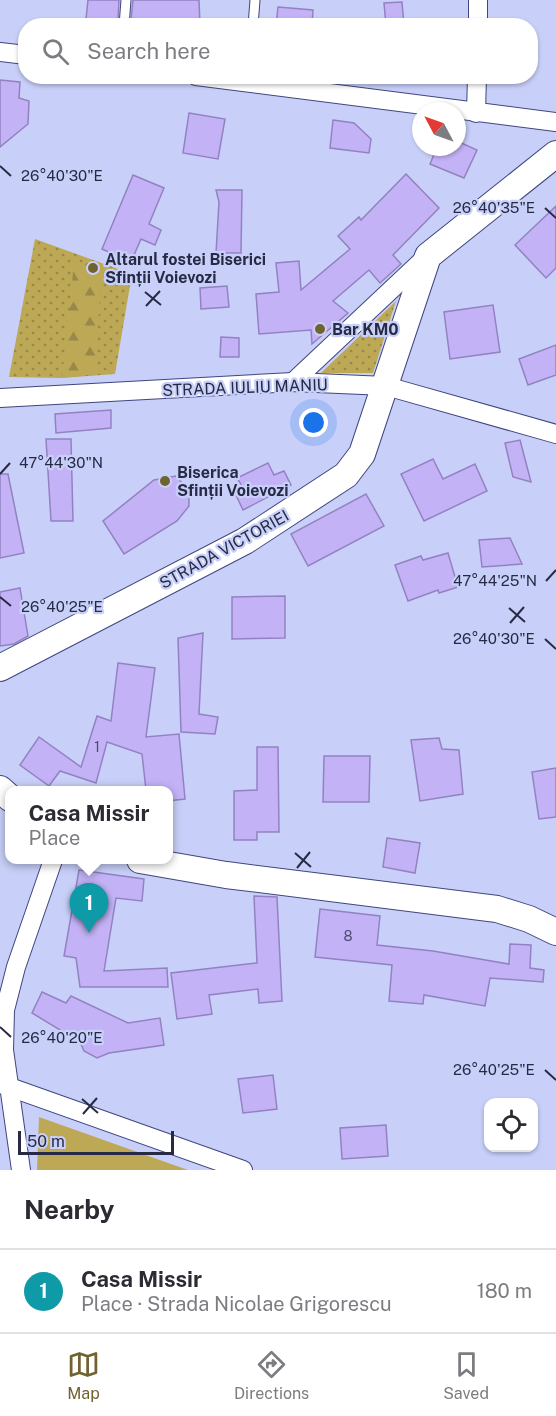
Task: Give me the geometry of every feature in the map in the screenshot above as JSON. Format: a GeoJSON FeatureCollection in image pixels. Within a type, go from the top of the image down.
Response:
{"type":"FeatureCollection","features":[{"type":"Feature","properties":{"kind":"street"},"geometry":{"type":"LineString","coordinates":[[478,0],[478,18]]}},
{"type":"Feature","properties":{"kind":"street"},"geometry":{"type":"LineString","coordinates":[[0,52],[18,54]]}},
{"type":"Feature","properties":{"kind":"street"},"geometry":{"type":"LineString","coordinates":[[276,84],[476,113],[556,122]]}},
{"type":"Feature","properties":{"kind":"street"},"geometry":{"type":"LineString","coordinates":[[476,113],[477,84]]}},
{"type":"Feature","properties":{"kind":"street"},"geometry":{"type":"LineString","coordinates":[[293,382],[428,256],[556,154]]}},
{"type":"Feature","properties":{"kind":"street","name":"STRADA VICTORIEI"},"geometry":{"type":"LineString","coordinates":[[0,668],[245,541],[346,475],[362,454],[428,256]]}},
{"type":"Feature","properties":{"kind":"street","name":"STRADA IULIU MANIU"},"geometry":{"type":"LineString","coordinates":[[0,398],[293,382],[386,386],[556,434]]}},
{"type":"Feature","properties":{"kind":"street"},"geometry":{"type":"LineString","coordinates":[[21,1170],[5,1086],[5,1010],[16,967],[52,864]]}},
{"type":"Feature","properties":{"kind":"street"},"geometry":{"type":"LineString","coordinates":[[163,864],[226,875],[497,909],[529,919],[556,932]]}},
{"type":"Feature","properties":{"kind":"street"},"geometry":{"type":"LineString","coordinates":[[5,1086],[243,1170]]}},
{"type":"Feature","properties":{"kind":"lane"},"geometry":{"type":"LineString","coordinates":[[125,18],[126,0]]}},
{"type":"Feature","properties":{"kind":"lane"},"geometry":{"type":"LineString","coordinates":[[254,18],[255,0]]}},
{"type":"Feature","properties":{"kind":"green space"},"geometry":{"type":"Polygon","coordinates":[[[35,239],[132,274],[115,374],[62,378],[9,377],[35,239]]]}},
{"type":"Feature","properties":{"kind":"green space"},"geometry":{"type":"Polygon","coordinates":[[[74,263],[102,263],[95,374],[62,378],[74,263]]]}},
{"type":"Feature","properties":{"kind":"green space"},"geometry":{"type":"Polygon","coordinates":[[[396,301],[373,373],[321,373],[396,301]]]}},
{"type":"Feature","properties":{"kind":"green space"},"geometry":{"type":"Polygon","coordinates":[[[39,1117],[188,1170],[37,1170],[39,1117]]]}},
{"type":"Feature","properties":{"kind":"building"},"geometry":{"type":"Polygon","coordinates":[[[88,0],[119,0],[118,18],[86,18],[88,0]]]}},
{"type":"Feature","properties":{"kind":"building"},"geometry":{"type":"Polygon","coordinates":[[[133,0],[199,0],[200,18],[131,18],[133,0]]]}},
{"type":"Feature","properties":{"kind":"building"},"geometry":{"type":"Polygon","coordinates":[[[402,2],[403,18],[385,18],[384,3],[402,2]]]}},
{"type":"Feature","properties":{"kind":"building"},"geometry":{"type":"Polygon","coordinates":[[[278,7],[313,10],[312,18],[277,18],[278,7]]]}},
{"type":"Feature","properties":{"kind":"building"},"geometry":{"type":"Polygon","coordinates":[[[0,80],[18,82],[19,98],[29,101],[28,124],[0,147],[0,80]]]}},
{"type":"Feature","properties":{"kind":"building"},"geometry":{"type":"Polygon","coordinates":[[[189,113],[225,119],[218,159],[183,153],[189,113]]]}},
{"type":"Feature","properties":{"kind":"building"},"geometry":{"type":"Polygon","coordinates":[[[333,120],[354,123],[371,139],[369,153],[330,148],[333,120]]]}},
{"type":"Feature","properties":{"kind":"building"},"geometry":{"type":"Polygon","coordinates":[[[466,145],[477,150],[464,178],[430,164],[433,156],[466,156],[466,145]]]}},
{"type":"Feature","properties":{"kind":"building"},"geometry":{"type":"Polygon","coordinates":[[[406,174],[439,208],[393,255],[401,264],[380,283],[369,270],[333,301],[348,313],[312,344],[311,330],[259,334],[256,294],[279,292],[276,263],[299,261],[301,290],[350,249],[338,236],[359,217],[361,220],[406,174]]]}},
{"type":"Feature","properties":{"kind":"building"},"geometry":{"type":"Polygon","coordinates":[[[133,175],[164,188],[149,224],[161,230],[155,245],[141,239],[131,262],[102,249],[133,175]]]}},
{"type":"Feature","properties":{"kind":"building"},"geometry":{"type":"Polygon","coordinates":[[[216,190],[242,190],[241,253],[216,253],[219,202],[216,190]]]}},
{"type":"Feature","properties":{"kind":"building"},"geometry":{"type":"Polygon","coordinates":[[[556,206],[556,268],[546,278],[515,245],[556,206]]]}},
{"type":"Feature","properties":{"kind":"building"},"geometry":{"type":"Polygon","coordinates":[[[227,286],[229,307],[201,309],[200,288],[227,286]]]}},
{"type":"Feature","properties":{"kind":"building"},"geometry":{"type":"Polygon","coordinates":[[[493,305],[500,352],[450,359],[444,312],[493,305]]]}},
{"type":"Feature","properties":{"kind":"building"},"geometry":{"type":"Polygon","coordinates":[[[221,337],[239,338],[239,357],[220,357],[221,337]]]}},
{"type":"Feature","properties":{"kind":"building"},"geometry":{"type":"Polygon","coordinates":[[[556,345],[556,375],[528,385],[519,359],[556,345]]]}},
{"type":"Feature","properties":{"kind":"building"},"geometry":{"type":"Polygon","coordinates":[[[111,410],[111,428],[56,433],[55,414],[111,410]]]}},
{"type":"Feature","properties":{"kind":"building"},"geometry":{"type":"Polygon","coordinates":[[[46,439],[71,439],[73,521],[51,521],[46,439]]]}},
{"type":"Feature","properties":{"kind":"building"},"geometry":{"type":"Polygon","coordinates":[[[520,440],[531,482],[513,477],[505,443],[520,440]]]}},
{"type":"Feature","properties":{"kind":"building"},"geometry":{"type":"Polygon","coordinates":[[[433,459],[443,479],[475,464],[487,491],[424,521],[401,474],[433,459]]]}},
{"type":"Feature","properties":{"kind":"building"},"geometry":{"type":"Polygon","coordinates":[[[268,463],[274,475],[284,471],[291,485],[243,510],[235,493],[245,491],[237,478],[268,463]]]}},
{"type":"Feature","properties":{"kind":"building"},"geometry":{"type":"Polygon","coordinates":[[[0,474],[8,474],[24,553],[0,558],[0,474]]]}},
{"type":"Feature","properties":{"kind":"building"},"geometry":{"type":"Polygon","coordinates":[[[176,476],[189,491],[189,506],[177,521],[124,554],[103,521],[154,480],[176,476]]]}},
{"type":"Feature","properties":{"kind":"building"},"geometry":{"type":"Polygon","coordinates":[[[366,494],[384,526],[308,566],[291,534],[366,494]]]}},
{"type":"Feature","properties":{"kind":"building"},"geometry":{"type":"Polygon","coordinates":[[[510,538],[522,564],[482,567],[479,540],[510,538]]]}},
{"type":"Feature","properties":{"kind":"building"},"geometry":{"type":"Polygon","coordinates":[[[448,553],[458,587],[439,593],[438,590],[408,601],[395,565],[421,556],[423,560],[448,553]]]}},
{"type":"Feature","properties":{"kind":"building"},"geometry":{"type":"Polygon","coordinates":[[[20,588],[28,636],[14,644],[0,646],[0,592],[20,588]]]}},
{"type":"Feature","properties":{"kind":"building"},"geometry":{"type":"Polygon","coordinates":[[[285,596],[285,638],[232,639],[232,597],[285,596]]]}},
{"type":"Feature","properties":{"kind":"building"},"geometry":{"type":"Polygon","coordinates":[[[203,633],[199,714],[218,717],[215,734],[181,732],[178,638],[203,633]]]}},
{"type":"Feature","properties":{"kind":"building"},"geometry":{"type":"Polygon","coordinates":[[[118,663],[155,668],[146,737],[179,734],[185,799],[173,800],[173,786],[146,786],[142,754],[107,742],[96,783],[60,771],[49,786],[20,765],[39,737],[81,767],[97,716],[111,721],[118,663]]]}},
{"type":"Feature","properties":{"kind":"building"},"geometry":{"type":"Polygon","coordinates":[[[439,738],[442,749],[459,750],[463,794],[420,801],[411,740],[439,738]]]}},
{"type":"Feature","properties":{"kind":"building"},"geometry":{"type":"Polygon","coordinates":[[[257,747],[278,747],[279,832],[257,832],[257,840],[234,840],[234,791],[257,790],[257,747]]]}},
{"type":"Feature","properties":{"kind":"building"},"geometry":{"type":"Polygon","coordinates":[[[324,756],[370,756],[369,802],[323,802],[324,756]]]}},
{"type":"Feature","properties":{"kind":"building"},"geometry":{"type":"Polygon","coordinates":[[[556,768],[556,817],[539,819],[532,772],[556,768]]]}},
{"type":"Feature","properties":{"kind":"building"},"geometry":{"type":"Polygon","coordinates":[[[387,838],[420,843],[415,873],[383,867],[387,838]]]}},
{"type":"Feature","properties":{"kind":"building"},"geometry":{"type":"Polygon","coordinates":[[[79,870],[144,879],[142,901],[116,898],[104,971],[167,968],[168,987],[80,987],[76,958],[64,956],[79,870]]]}},
{"type":"Feature","properties":{"kind":"building"},"geometry":{"type":"Polygon","coordinates":[[[254,896],[277,897],[282,1001],[259,1003],[258,989],[209,995],[212,1014],[177,1019],[171,973],[257,963],[254,896]]]}},
{"type":"Feature","properties":{"kind":"building"},"geometry":{"type":"Polygon","coordinates":[[[320,909],[380,916],[377,945],[433,951],[509,964],[510,944],[531,945],[530,968],[544,970],[543,982],[490,978],[485,1006],[424,995],[423,1004],[389,1001],[392,965],[315,957],[320,909]]]}},
{"type":"Feature","properties":{"kind":"building"},"geometry":{"type":"Polygon","coordinates":[[[42,992],[66,1003],[71,996],[128,1023],[160,1018],[164,1045],[109,1053],[97,1058],[84,1051],[80,1042],[32,1013],[42,992]]]}},
{"type":"Feature","properties":{"kind":"building"},"geometry":{"type":"Polygon","coordinates":[[[273,1075],[277,1109],[243,1113],[238,1079],[273,1075]]]}},
{"type":"Feature","properties":{"kind":"building"},"geometry":{"type":"Polygon","coordinates":[[[386,1125],[388,1156],[342,1159],[340,1128],[386,1125]]]}},
{"type":"Feature","properties":{"kind":"place","name":"Altarul fostei Biserici Sfinții Voievozi"},"geometry":{"type":"Point","coordinates":[93,268]}},
{"type":"Feature","properties":{"kind":"place","name":"Bar KM0"},"geometry":{"type":"Point","coordinates":[320,329]}},
{"type":"Feature","properties":{"kind":"place","name":"Biserica Sfinții Voievozi"},"geometry":{"type":"Point","coordinates":[165,481]}},
{"type":"Feature","properties":{"kind":"place","name":"Casa Missir"},"geometry":{"type":"Point","coordinates":[89,933]}}]}
